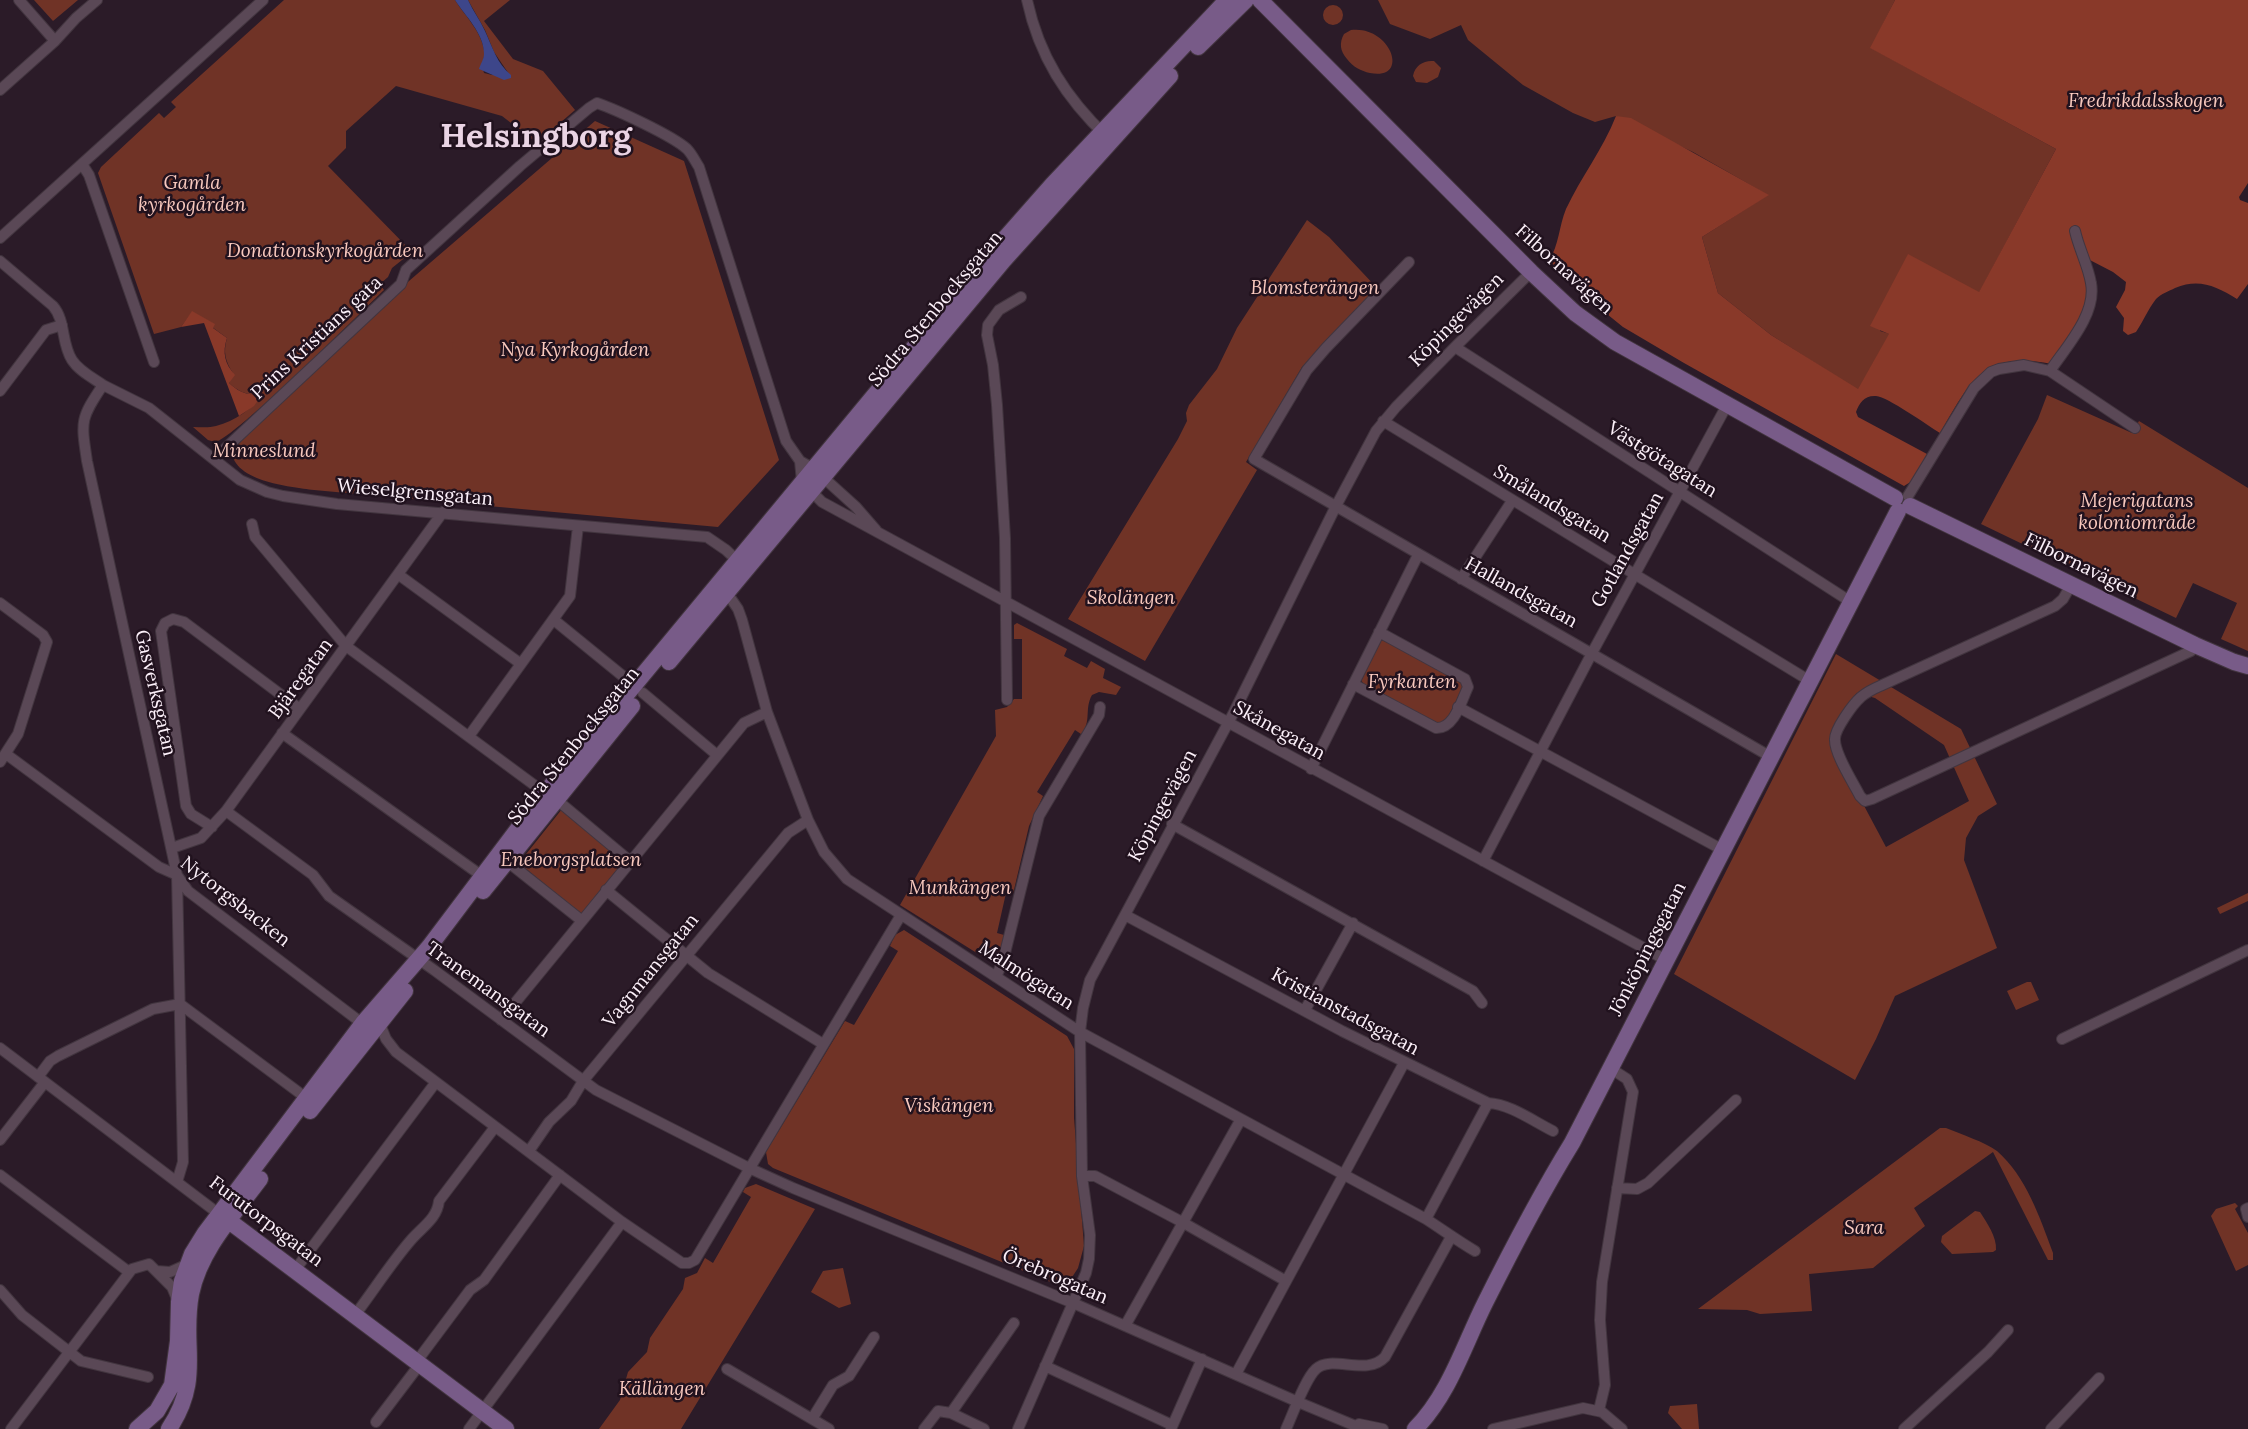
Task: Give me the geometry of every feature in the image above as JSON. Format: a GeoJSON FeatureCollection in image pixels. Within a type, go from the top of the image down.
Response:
{"type":"FeatureCollection","features":[{"type":"Feature","properties":{"kind":"street"},"geometry":{"type":"LineString","coordinates":[[19,0],[55,41]]}},
{"type":"Feature","properties":{"kind":"street"},"geometry":{"type":"LineString","coordinates":[[0,90],[97,0]]}},
{"type":"Feature","properties":{"kind":"street"},"geometry":{"type":"LineString","coordinates":[[1027,0],[1050,67],[1107,136]]}},
{"type":"Feature","properties":{"kind":"street"},"geometry":{"type":"LineString","coordinates":[[1107,136],[1227,0]]}},
{"type":"Feature","properties":{"kind":"street"},"geometry":{"type":"LineString","coordinates":[[1107,136],[1247,0]]}},
{"type":"Feature","properties":{"kind":"street","name":"Filbornavägen"},"geometry":{"type":"LineString","coordinates":[[1260,0],[1531,272],[1592,327],[1903,503],[2195,645],[2241,664],[2248,672]]}},
{"type":"Feature","properties":{"kind":"street"},"geometry":{"type":"LineString","coordinates":[[0,238],[260,1]]}},
{"type":"Feature","properties":{"kind":"street","name":"Prins Kristians gata"},"geometry":{"type":"LineString","coordinates":[[214,459],[401,284],[405,270],[520,166],[597,103]]}},
{"type":"Feature","properties":{"kind":"street","name":"Skånegatan"},"geometry":{"type":"LineString","coordinates":[[597,103],[681,144],[694,159],[732,268],[786,441],[812,469],[856,507],[876,530]]}},
{"type":"Feature","properties":{"kind":"street","name":"Södra Stenbocksgatan"},"geometry":{"type":"LineString","coordinates":[[170,1429],[180,1410],[190,1379],[189,1308],[195,1279],[224,1217],[311,1101],[503,857],[805,487],[812,469],[993,252],[1107,136]]}},
{"type":"Feature","properties":{"kind":"street"},"geometry":{"type":"LineString","coordinates":[[82,164],[89,175],[154,362]]}},
{"type":"Feature","properties":{"kind":"street"},"geometry":{"type":"LineString","coordinates":[[2050,371],[2080,326],[2091,299],[2091,284],[2075,231]]}},
{"type":"Feature","properties":{"kind":"street"},"geometry":{"type":"LineString","coordinates":[[0,261],[53,306],[59,315],[72,361],[103,385]]}},
{"type":"Feature","properties":{"kind":"street","name":"Hallandsgatan"},"geometry":{"type":"LineString","coordinates":[[1409,262],[1307,370],[1254,459],[1771,757]]}},
{"type":"Feature","properties":{"kind":"street","name":"Köpingevägen"},"geometry":{"type":"LineString","coordinates":[[1018,1429],[1090,1259],[1083,1176],[1080,1032],[1090,980],[1228,723],[1336,506],[1383,421],[1531,272]]}},
{"type":"Feature","properties":{"kind":"street"},"geometry":{"type":"LineString","coordinates":[[1007,700],[1005,538],[997,405],[987,335],[988,325],[999,310],[1021,297]]}},
{"type":"Feature","properties":{"kind":"street"},"geometry":{"type":"LineString","coordinates":[[0,391],[46,330],[62,325]]}},
{"type":"Feature","properties":{"kind":"street","name":"Västgötagatan"},"geometry":{"type":"LineString","coordinates":[[1455,346],[1851,603]]}},
{"type":"Feature","properties":{"kind":"street"},"geometry":{"type":"LineString","coordinates":[[1903,503],[1960,407],[1983,378],[1994,371],[2033,366],[2050,371],[2135,428]]}},
{"type":"Feature","properties":{"kind":"street","name":"Wieselgrensgatan"},"geometry":{"type":"LineString","coordinates":[[103,385],[149,408],[240,480],[267,492],[337,504],[707,537],[742,564]]}},
{"type":"Feature","properties":{"kind":"street","name":"Gasverksgatan"},"geometry":{"type":"LineString","coordinates":[[103,385],[85,414],[83,430],[87,461],[177,875],[183,1162],[177,1181]]}},
{"type":"Feature","properties":{"kind":"street","name":"Gotlandsgatan"},"geometry":{"type":"LineString","coordinates":[[1483,861],[1727,405]]}},
{"type":"Feature","properties":{"kind":"street","name":"Smålandsgatan"},"geometry":{"type":"LineString","coordinates":[[1383,421],[1810,681]]}},
{"type":"Feature","properties":{"kind":"street","name":"Skånegatan"},"geometry":{"type":"LineString","coordinates":[[805,487],[822,502],[901,546],[1666,960]]}},
{"type":"Feature","properties":{"kind":"street"},"geometry":{"type":"LineString","coordinates":[[1461,579],[1512,501]]}},
{"type":"Feature","properties":{"kind":"street","name":"Jönköpingsgatan"},"geometry":{"type":"LineString","coordinates":[[1415,1429],[1434,1406],[1529,1218],[1572,1143],[1903,503]]}},
{"type":"Feature","properties":{"kind":"street","name":"Bjäregatan"},"geometry":{"type":"LineString","coordinates":[[172,848],[198,840],[226,811],[443,512]]}},
{"type":"Feature","properties":{"kind":"street"},"geometry":{"type":"LineString","coordinates":[[252,524],[255,537],[346,646],[551,797],[630,860]]}},
{"type":"Feature","properties":{"kind":"street"},"geometry":{"type":"LineString","coordinates":[[469,736],[571,593],[578,526]]}},
{"type":"Feature","properties":{"kind":"street"},"geometry":{"type":"LineString","coordinates":[[1311,769],[1418,555]]}},
{"type":"Feature","properties":{"kind":"street"},"geometry":{"type":"LineString","coordinates":[[399,575],[521,664]]}},
{"type":"Feature","properties":{"kind":"street"},"geometry":{"type":"LineString","coordinates":[[2071,585],[2063,599],[2054,606],[1869,691],[1851,708],[1835,734],[1835,740],[1840,757],[1860,796],[1865,800],[2191,652],[2195,645]]}},
{"type":"Feature","properties":{"kind":"street","name":"Malmögatan"},"geometry":{"type":"LineString","coordinates":[[722,587],[738,609],[767,712],[808,820],[824,852],[859,888],[1080,1032],[1426,1219],[1475,1251]]}},
{"type":"Feature","properties":{"kind":"street"},"geometry":{"type":"LineString","coordinates":[[0,603],[46,640],[18,734],[3,758]]}},
{"type":"Feature","properties":{"kind":"street"},"geometry":{"type":"LineString","coordinates":[[212,827],[192,816],[187,810],[161,631],[163,625],[176,619],[184,622],[300,709]]}},
{"type":"Feature","properties":{"kind":"street"},"geometry":{"type":"LineString","coordinates":[[554,620],[718,755]]}},
{"type":"Feature","properties":{"kind":"street"},"geometry":{"type":"LineString","coordinates":[[1353,684],[1436,728],[1448,725],[1468,687],[1465,679],[1378,632]]}},
{"type":"Feature","properties":{"kind":"street"},"geometry":{"type":"LineString","coordinates":[[996,977],[1003,961],[1039,816],[1099,715],[1100,707]]}},
{"type":"Feature","properties":{"kind":"street"},"geometry":{"type":"LineString","coordinates":[[1458,707],[1723,850]]}},
{"type":"Feature","properties":{"kind":"street"},"geometry":{"type":"LineString","coordinates":[[501,1020],[744,723],[767,712]]}},
{"type":"Feature","properties":{"kind":"street"},"geometry":{"type":"LineString","coordinates":[[282,733],[482,876]]}},
{"type":"Feature","properties":{"kind":"street","name":"Nytorgsbacken"},"geometry":{"type":"LineString","coordinates":[[3,758],[159,867],[177,875],[188,891],[372,1025]]}},
{"type":"Feature","properties":{"kind":"street","name":"Tranemansgatan"},"geometry":{"type":"LineString","coordinates":[[226,811],[310,873],[329,896],[583,1081],[609,1098],[750,1168]]}},
{"type":"Feature","properties":{"kind":"street","name":"Vagnmansgatan"},"geometry":{"type":"LineString","coordinates":[[529,1151],[549,1122],[571,1101],[583,1081],[788,833],[808,820]]}},
{"type":"Feature","properties":{"kind":"street"},"geometry":{"type":"LineString","coordinates":[[1172,824],[1473,991],[1482,1003]]}},
{"type":"Feature","properties":{"kind":"street"},"geometry":{"type":"LineString","coordinates":[[503,857],[581,920]]}},
{"type":"Feature","properties":{"kind":"street","name":"Södra Stenbocksgatan"},"geometry":{"type":"LineString","coordinates":[[422,963],[482,876],[503,857]]}},
{"type":"Feature","properties":{"kind":"street"},"geometry":{"type":"LineString","coordinates":[[606,890],[708,973],[823,1044]]}},
{"type":"Feature","properties":{"kind":"street"},"geometry":{"type":"LineString","coordinates":[[372,1025],[396,1052],[495,1127],[622,1222],[682,1263],[689,1263],[695,1260],[901,915]]}},
{"type":"Feature","properties":{"kind":"street","name":"Kristianstadsgatan"},"geometry":{"type":"LineString","coordinates":[[1125,915],[1404,1063],[1553,1130]]}},
{"type":"Feature","properties":{"kind":"street"},"geometry":{"type":"LineString","coordinates":[[1305,1010],[1353,923]]}},
{"type":"Feature","properties":{"kind":"street"},"geometry":{"type":"LineString","coordinates":[[2062,1040],[2248,950]]}},
{"type":"Feature","properties":{"kind":"street"},"geometry":{"type":"LineString","coordinates":[[0,1140],[41,1080],[50,1061],[153,1009],[180,1004],[311,1101]]}},
{"type":"Feature","properties":{"kind":"street","name":"Furutorpsgatan"},"geometry":{"type":"LineString","coordinates":[[0,1048],[506,1429]]}},
{"type":"Feature","properties":{"kind":"street"},"geometry":{"type":"LineString","coordinates":[[1236,1374],[1404,1063]]}},
{"type":"Feature","properties":{"kind":"street"},"geometry":{"type":"LineString","coordinates":[[1599,1410],[1605,1375],[1600,1300],[1633,1092],[1627,1079],[1610,1068]]}},
{"type":"Feature","properties":{"kind":"street"},"geometry":{"type":"LineString","coordinates":[[295,1270],[436,1082]]}},
{"type":"Feature","properties":{"kind":"street"},"geometry":{"type":"LineString","coordinates":[[1617,1188],[1637,1189],[1648,1183],[1736,1100]]}},
{"type":"Feature","properties":{"kind":"street"},"geometry":{"type":"LineString","coordinates":[[1426,1219],[1489,1103]]}},
{"type":"Feature","properties":{"kind":"street"},"geometry":{"type":"LineString","coordinates":[[1125,1326],[1241,1119]]}},
{"type":"Feature","properties":{"kind":"street"},"geometry":{"type":"LineString","coordinates":[[355,1315],[412,1238],[438,1210],[439,1201],[495,1127]]}},
{"type":"Feature","properties":{"kind":"street","name":"Örebrogatan"},"geometry":{"type":"LineString","coordinates":[[750,1168],[1073,1303],[1363,1429]]}},
{"type":"Feature","properties":{"kind":"street"},"geometry":{"type":"LineString","coordinates":[[0,1175],[128,1272]]}},
{"type":"Feature","properties":{"kind":"street"},"geometry":{"type":"LineString","coordinates":[[376,1422],[470,1290],[484,1280],[560,1175]]}},
{"type":"Feature","properties":{"kind":"street"},"geometry":{"type":"LineString","coordinates":[[1083,1176],[1095,1176],[1286,1280]]}},
{"type":"Feature","properties":{"kind":"street"},"geometry":{"type":"LineString","coordinates":[[2248,1208],[2248,1217]]}},
{"type":"Feature","properties":{"kind":"street","name":"Södra Stenbocksgatan"},"geometry":{"type":"LineString","coordinates":[[137,1429],[158,1411],[172,1385],[181,1281],[205,1233],[224,1217]]}},
{"type":"Feature","properties":{"kind":"street"},"geometry":{"type":"LineString","coordinates":[[469,1429],[622,1222]]}},
{"type":"Feature","properties":{"kind":"street"},"geometry":{"type":"LineString","coordinates":[[1286,1429],[1311,1375],[1318,1367],[1328,1364],[1373,1366],[1383,1360],[1451,1237]]}},
{"type":"Feature","properties":{"kind":"street"},"geometry":{"type":"LineString","coordinates":[[157,1271],[170,1272],[188,1264]]}},
{"type":"Feature","properties":{"kind":"street"},"geometry":{"type":"LineString","coordinates":[[11,1429],[128,1272],[149,1265],[173,1286],[178,1302]]}},
{"type":"Feature","properties":{"kind":"street"},"geometry":{"type":"LineString","coordinates":[[0,1290],[22,1315],[81,1361],[148,1377]]}},
{"type":"Feature","properties":{"kind":"street"},"geometry":{"type":"LineString","coordinates":[[951,1413],[1014,1323]]}},
{"type":"Feature","properties":{"kind":"street"},"geometry":{"type":"LineString","coordinates":[[1904,1429],[1988,1352],[2008,1330]]}},
{"type":"Feature","properties":{"kind":"street"},"geometry":{"type":"LineString","coordinates":[[812,1419],[833,1385],[849,1376],[874,1337]]}},
{"type":"Feature","properties":{"kind":"street"},"geometry":{"type":"LineString","coordinates":[[1045,1366],[1171,1427],[1202,1359]]}},
{"type":"Feature","properties":{"kind":"street"},"geometry":{"type":"LineString","coordinates":[[726,1369],[829,1429]]}},
{"type":"Feature","properties":{"kind":"street"},"geometry":{"type":"LineString","coordinates":[[2051,1429],[2099,1378]]}},
{"type":"Feature","properties":{"kind":"street","name":"Jönköpingsgatan"},"geometry":{"type":"LineString","coordinates":[[1429,1429],[1434,1406]]}},
{"type":"Feature","properties":{"kind":"street"},"geometry":{"type":"LineString","coordinates":[[1500,1428],[1578,1408],[1599,1410],[1622,1429]]}},
{"type":"Feature","properties":{"kind":"street"},"geometry":{"type":"LineString","coordinates":[[150,1429],[158,1411]]}},
{"type":"Feature","properties":{"kind":"street"},"geometry":{"type":"LineString","coordinates":[[925,1429],[938,1411],[951,1413],[984,1429]]}},
{"type":"Feature","properties":{"kind":"street","name":"Örebrogatan"},"geometry":{"type":"LineString","coordinates":[[1346,1421],[1383,1429]]}},
{"type":"Feature","properties":{"kind":"green space"},"geometry":{"type":"Polygon","coordinates":[[[34,0],[78,0],[53,21],[34,0]]]}},
{"type":"Feature","properties":{"kind":"green space"},"geometry":{"type":"Polygon","coordinates":[[[284,0],[455,0],[482,43],[484,73],[492,75],[509,74],[494,52],[468,0],[510,0],[484,21],[513,59],[543,71],[575,110],[537,143],[502,116],[396,86],[346,131],[346,148],[328,166],[412,252],[392,268],[388,277],[380,284],[384,290],[325,347],[246,420],[215,442],[208,440],[193,427],[213,427],[230,421],[243,414],[262,393],[244,393],[229,383],[233,373],[226,356],[227,338],[212,327],[214,324],[192,312],[181,327],[154,334],[98,173],[101,167],[159,113],[164,118],[176,107],[171,102],[284,0]]]}},
{"type":"Feature","properties":{"kind":"green space"},"geometry":{"type":"Polygon","coordinates":[[[1378,0],[1895,0],[1871,48],[2056,149],[1979,293],[1908,255],[1880,331],[1890,334],[1858,390],[1771,335],[1718,293],[1702,237],[1768,195],[1693,152],[1616,116],[1595,122],[1573,113],[1523,85],[1468,40],[1461,25],[1430,39],[1390,24],[1378,0]]]}},
{"type":"Feature","properties":{"kind":"green space","name":"Fredrikdalsskogen"},"geometry":{"type":"Polygon","coordinates":[[[1895,0],[2248,0],[2248,183],[2239,197],[2248,203],[2248,284],[2237,299],[2207,285],[2192,284],[2175,288],[2156,299],[2136,332],[2128,335],[2123,331],[2124,318],[2116,307],[2126,282],[2086,258],[2087,298],[2080,318],[2052,364],[2009,362],[1982,373],[1961,398],[1940,433],[1882,398],[1869,397],[1861,403],[1856,412],[1858,417],[1927,454],[1912,481],[1904,486],[1623,327],[1581,293],[1549,261],[1566,209],[1616,116],[1631,118],[1769,195],[1702,237],[1718,293],[1771,335],[1858,389],[1889,334],[1870,326],[1908,254],[1979,292],[2056,149],[1870,48],[1895,0]]]}},
{"type":"Feature","properties":{"kind":"green space"},"geometry":{"type":"Polygon","coordinates":[[[1333,5],[1340,8],[1343,15],[1340,22],[1333,25],[1326,22],[1323,15],[1326,8],[1333,5]]]}},
{"type":"Feature","properties":{"kind":"green space"},"geometry":{"type":"Polygon","coordinates":[[[1351,30],[1365,31],[1377,36],[1385,44],[1393,62],[1390,69],[1383,73],[1370,73],[1349,62],[1341,44],[1344,34],[1351,30]]]}},
{"type":"Feature","properties":{"kind":"green space"},"geometry":{"type":"Polygon","coordinates":[[[1434,61],[1441,68],[1438,77],[1427,83],[1416,82],[1413,76],[1418,66],[1423,62],[1434,61]]]}},
{"type":"Feature","properties":{"kind":"green space","name":"Nya Kyrkogården"},"geometry":{"type":"Polygon","coordinates":[[[595,121],[684,161],[779,460],[718,527],[314,490],[263,480],[240,468],[233,458],[232,447],[409,281],[595,121]]]}},
{"type":"Feature","properties":{"kind":"green space"},"geometry":{"type":"Polygon","coordinates":[[[1307,220],[1329,237],[1377,288],[1302,367],[1246,462],[1257,470],[1145,661],[1068,619],[1178,439],[1187,421],[1189,405],[1217,369],[1237,328],[1307,220]]]}},
{"type":"Feature","properties":{"kind":"green space"},"geometry":{"type":"Polygon","coordinates":[[[192,311],[215,324],[213,328],[227,338],[225,358],[235,375],[229,383],[245,393],[264,392],[254,406],[239,416],[204,323],[181,327],[192,311]]]}},
{"type":"Feature","properties":{"kind":"green space","name":"Mejerigatans koloniområde"},"geometry":{"type":"Polygon","coordinates":[[[2047,395],[2132,433],[2139,421],[2248,488],[2248,651],[2221,639],[2237,603],[2193,583],[2176,618],[1981,524],[2038,419],[2047,395]]]}},
{"type":"Feature","properties":{"kind":"green space","name":"Munkängen"},"geometry":{"type":"Polygon","coordinates":[[[1017,623],[1067,649],[1064,656],[1087,668],[1091,661],[1105,669],[1103,678],[1121,687],[1116,695],[1099,692],[1092,695],[1084,729],[1081,734],[1075,730],[1037,792],[1043,796],[1029,826],[1013,894],[1006,893],[997,933],[1004,935],[1001,947],[996,957],[988,960],[900,905],[996,736],[995,710],[1007,707],[1014,699],[1022,699],[1022,639],[1014,639],[1014,625],[1017,623]]]}},
{"type":"Feature","properties":{"kind":"green space","name":"Fyrkanten"},"geometry":{"type":"Polygon","coordinates":[[[1385,640],[1460,680],[1463,687],[1446,721],[1438,724],[1364,685],[1360,678],[1378,641],[1385,640]]]}},
{"type":"Feature","properties":{"kind":"green space"},"geometry":{"type":"Polygon","coordinates":[[[1836,654],[1961,729],[1997,804],[1978,816],[1966,838],[1964,860],[1997,948],[1895,996],[1855,1080],[1674,974],[1836,654]],[[1857,693],[1829,740],[1886,847],[1969,801],[1944,745],[1875,698],[1857,693]]]}},
{"type":"Feature","properties":{"kind":"green space","name":"Eneborgsplatsen"},"geometry":{"type":"Polygon","coordinates":[[[562,809],[624,861],[581,914],[519,863],[562,809]]]}},
{"type":"Feature","properties":{"kind":"green space"},"geometry":{"type":"Polygon","coordinates":[[[2248,893],[2248,901],[2220,914],[2217,908],[2248,893]]]}},
{"type":"Feature","properties":{"kind":"green space","name":"Viskängen"},"geometry":{"type":"Polygon","coordinates":[[[904,930],[1067,1036],[1074,1049],[1074,1118],[1084,1246],[1078,1268],[1065,1288],[768,1164],[766,1152],[845,1021],[854,1025],[898,951],[890,946],[895,935],[904,930]]]}},
{"type":"Feature","properties":{"kind":"green space"},"geometry":{"type":"Polygon","coordinates":[[[2031,982],[2039,1000],[2016,1010],[2007,991],[2031,982]]]}},
{"type":"Feature","properties":{"kind":"green space","name":"Sara"},"geometry":{"type":"Polygon","coordinates":[[[1940,1128],[1986,1144],[2007,1161],[2031,1198],[2053,1253],[2053,1260],[2048,1260],[1993,1152],[1914,1208],[1925,1226],[1873,1268],[1809,1274],[1812,1311],[1760,1314],[1747,1310],[1698,1309],[1940,1128]]]}},
{"type":"Feature","properties":{"kind":"green space","name":"Källängen"},"geometry":{"type":"Polygon","coordinates":[[[756,1184],[815,1209],[681,1429],[599,1429],[620,1400],[628,1372],[647,1352],[650,1338],[683,1289],[685,1278],[697,1273],[705,1258],[713,1263],[751,1197],[743,1192],[745,1188],[756,1184]]]}},
{"type":"Feature","properties":{"kind":"green space"},"geometry":{"type":"Polygon","coordinates":[[[2235,1203],[2238,1206],[2235,1209],[2248,1233],[2248,1265],[2236,1271],[2211,1216],[2216,1209],[2235,1203]]]}},
{"type":"Feature","properties":{"kind":"green space"},"geometry":{"type":"Polygon","coordinates":[[[1975,1211],[1980,1212],[1991,1230],[1996,1250],[1952,1254],[1941,1242],[1942,1236],[1975,1211]]]}},
{"type":"Feature","properties":{"kind":"green space"},"geometry":{"type":"Polygon","coordinates":[[[843,1268],[851,1304],[839,1308],[811,1292],[823,1271],[843,1268]]]}},
{"type":"Feature","properties":{"kind":"green space"},"geometry":{"type":"Polygon","coordinates":[[[1697,1404],[1699,1429],[1682,1429],[1668,1413],[1670,1406],[1697,1404]]]}},
{"type":"Feature","properties":{"kind":"water"},"geometry":{"type":"Polygon","coordinates":[[[455,0],[468,0],[498,60],[511,78],[504,80],[479,69],[484,54],[481,39],[455,0]]]}},
{"type":"Feature","properties":{"kind":"district","name":"Helsingborg"},"geometry":{"type":"Point","coordinates":[536,138]}},
{"type":"Feature","properties":{"kind":"park label","name":"Gamla kyrkogården"},"geometry":{"type":"Point","coordinates":[192,195]}},
{"type":"Feature","properties":{"kind":"park label","name":"Donationskyrkogården"},"geometry":{"type":"Point","coordinates":[325,252]}},
{"type":"Feature","properties":{"kind":"park label","name":"Blomsterängen"},"geometry":{"type":"Point","coordinates":[1315,289]}},
{"type":"Feature","properties":{"kind":"park label","name":"Minneslund"},"geometry":{"type":"Point","coordinates":[264,452]}},
{"type":"Feature","properties":{"kind":"park label","name":"Skolängen"},"geometry":{"type":"Point","coordinates":[1131,599]}}]}
